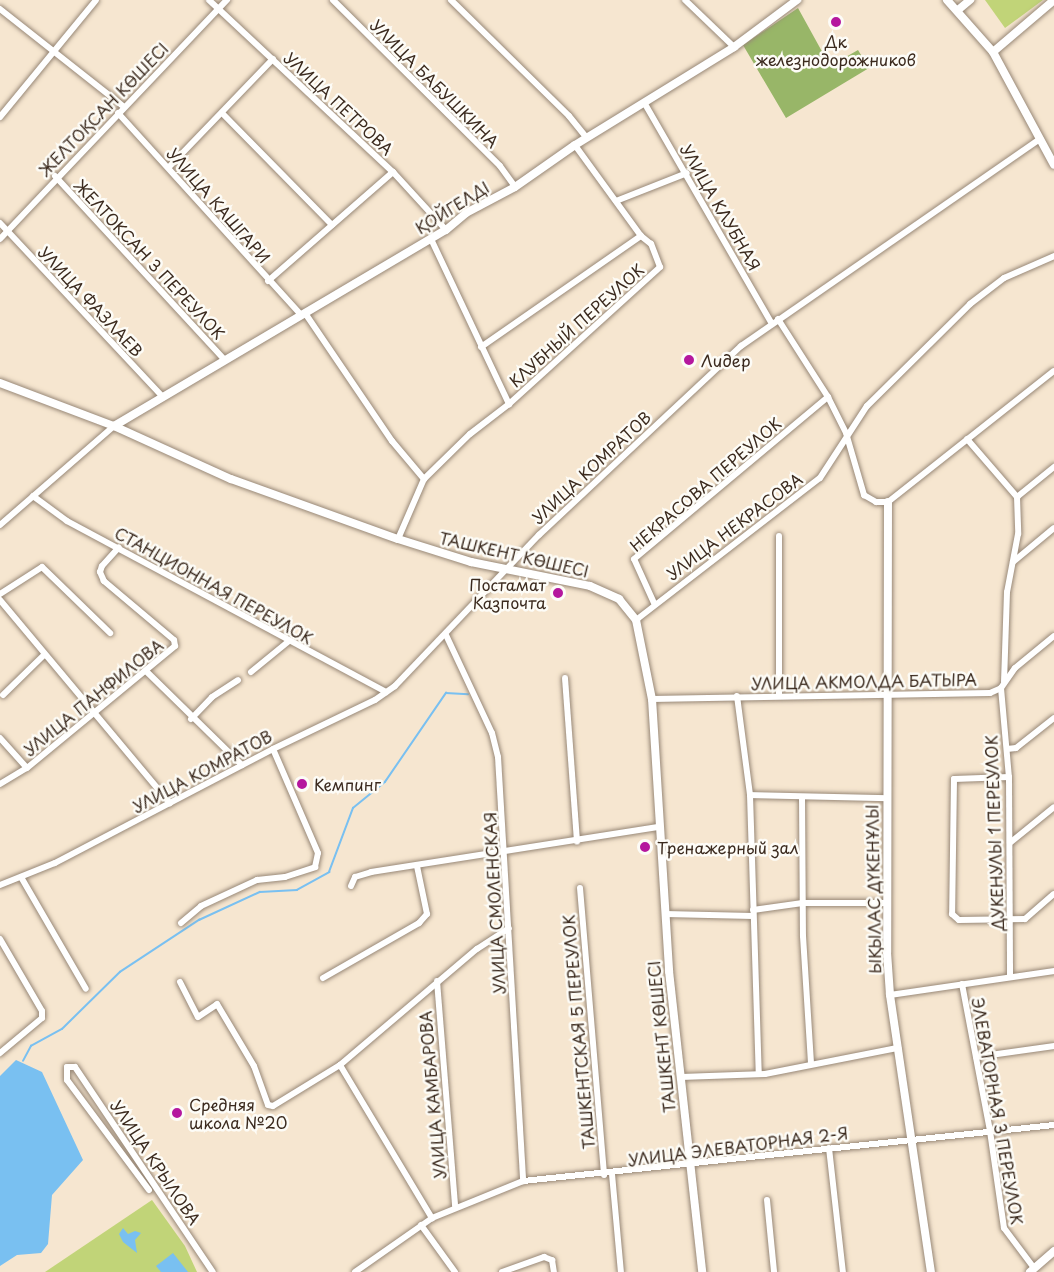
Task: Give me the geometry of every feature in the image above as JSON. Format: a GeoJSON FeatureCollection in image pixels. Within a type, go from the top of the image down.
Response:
{"type":"FeatureCollection","features":[{"type":"Feature","properties":{"kind":"street"},"geometry":{"type":"LineString","coordinates":[[1,114],[96,0]]}},
{"type":"Feature","properties":{"kind":"street","name":"УЛИЦА ПЕТРОВА"},"geometry":{"type":"LineString","coordinates":[[209,0],[393,172],[436,215],[446,230]]}},
{"type":"Feature","properties":{"kind":"street","name":"ЖЕЛТОҚСАН КӨШЕСІ"},"geometry":{"type":"LineString","coordinates":[[0,238],[56,176],[227,0]]}},
{"type":"Feature","properties":{"kind":"street","name":"УЛИЦА БАБУШКИНА"},"geometry":{"type":"LineString","coordinates":[[333,0],[500,166],[515,187]]}},
{"type":"Feature","properties":{"kind":"street"},"geometry":{"type":"LineString","coordinates":[[451,0],[569,116],[587,138]]}},
{"type":"Feature","properties":{"kind":"street"},"geometry":{"type":"LineString","coordinates":[[685,0],[734,47]]}},
{"type":"Feature","properties":{"kind":"street","name":"ҚОЙГЕЛДІ"},"geometry":{"type":"LineString","coordinates":[[114,426],[446,230],[466,213],[515,187],[574,145],[645,104],[734,47],[797,0]]}},
{"type":"Feature","properties":{"kind":"street"},"geometry":{"type":"LineString","coordinates":[[947,0],[993,52],[1054,165]]}},
{"type":"Feature","properties":{"kind":"street"},"geometry":{"type":"LineString","coordinates":[[958,10],[970,0]]}},
{"type":"Feature","properties":{"kind":"street"},"geometry":{"type":"LineString","coordinates":[[993,52],[1054,0]]}},
{"type":"Feature","properties":{"kind":"street"},"geometry":{"type":"LineString","coordinates":[[0,9],[124,107]]}},
{"type":"Feature","properties":{"kind":"street"},"geometry":{"type":"LineString","coordinates":[[169,167],[273,59]]}},
{"type":"Feature","properties":{"kind":"street","name":"УЛИЦА КЛУБНАЯ"},"geometry":{"type":"LineString","coordinates":[[645,104],[775,321],[828,397],[846,433],[864,495],[869,501],[888,502]]}},
{"type":"Feature","properties":{"kind":"street","name":"УЛИЦА КАШГАРИ"},"geometry":{"type":"LineString","coordinates":[[118,113],[169,167],[268,282],[303,314],[392,441],[424,479]]}},
{"type":"Feature","properties":{"kind":"street"},"geometry":{"type":"LineString","coordinates":[[222,113],[332,225]]}},
{"type":"Feature","properties":{"kind":"street","name":"УЛИЦА КОМРАТОВ"},"geometry":{"type":"LineString","coordinates":[[0,885],[21,877],[170,803],[386,692],[509,570],[538,535],[741,346],[1040,139]]}},
{"type":"Feature","properties":{"kind":"street","name":"КЛУБНЫЙ ПЕРЕУЛОК"},"geometry":{"type":"LineString","coordinates":[[398,540],[424,479],[470,434],[509,404],[660,267],[651,244],[641,236],[574,145]]}},
{"type":"Feature","properties":{"kind":"street"},"geometry":{"type":"LineString","coordinates":[[268,282],[393,172]]}},
{"type":"Feature","properties":{"kind":"street"},"geometry":{"type":"LineString","coordinates":[[616,201],[687,173]]}},
{"type":"Feature","properties":{"kind":"street","name":"ЖЕЛТОКСАН 3 ПЕРЕУЛОК"},"geometry":{"type":"LineString","coordinates":[[56,176],[225,360]]}},
{"type":"Feature","properties":{"kind":"street","name":"УЛИЦА ФАЗЛАЕВ"},"geometry":{"type":"LineString","coordinates":[[0,223],[163,397]]}},
{"type":"Feature","properties":{"kind":"street","name":"КЛУБНЫЙ ПЕРЕУЛОК"},"geometry":{"type":"LineString","coordinates":[[481,347],[641,236]]}},
{"type":"Feature","properties":{"kind":"street","name":"КЛУБНЫЙ ПЕРЕУЛОК"},"geometry":{"type":"LineString","coordinates":[[431,239],[509,404]]}},
{"type":"Feature","properties":{"kind":"street","name":"УЛИЦА НЕКРАСОВА"},"geometry":{"type":"LineString","coordinates":[[636,620],[654,603],[820,478],[846,433],[909,365],[1004,278],[1054,256]]}},
{"type":"Feature","properties":{"kind":"street"},"geometry":{"type":"LineString","coordinates":[[888,502],[1054,371]]}},
{"type":"Feature","properties":{"kind":"street","name":"ТАШКЕНТ КӨШЕСІ"},"geometry":{"type":"LineString","coordinates":[[0,383],[114,426],[231,479],[398,540],[509,570],[590,586],[620,599],[636,620],[652,699],[665,914],[702,1272]]}},
{"type":"Feature","properties":{"kind":"street","name":"НЕКРАСОВА ПЕРЕУЛОК"},"geometry":{"type":"LineString","coordinates":[[654,603],[634,559],[828,397]]}},
{"type":"Feature","properties":{"kind":"street"},"geometry":{"type":"LineString","coordinates":[[0,525],[114,426]]}},
{"type":"Feature","properties":{"kind":"street"},"geometry":{"type":"LineString","coordinates":[[967,439],[1017,497],[1054,467]]}},
{"type":"Feature","properties":{"kind":"street","name":"СТАНЦИОННАЯ ПЕРЕУЛОК"},"geometry":{"type":"LineString","coordinates":[[33,496],[66,521],[119,547],[386,692]]}},
{"type":"Feature","properties":{"kind":"street","name":"ДУКЕНУЛЫ 1 ПЕРЕУЛОК"},"geometry":{"type":"LineString","coordinates":[[1010,977],[1011,842],[1003,686],[1007,592],[1018,534],[1017,497]]}},
{"type":"Feature","properties":{"kind":"street","name":"ЫҚЫЛАС ДҮКЕНҰЛЫ"},"geometry":{"type":"LineString","coordinates":[[888,502],[886,798],[890,995],[914,1139],[931,1272]]}},
{"type":"Feature","properties":{"kind":"street"},"geometry":{"type":"LineString","coordinates":[[1013,562],[1054,528]]}},
{"type":"Feature","properties":{"kind":"street"},"geometry":{"type":"LineString","coordinates":[[779,536],[779,695]]}},
{"type":"Feature","properties":{"kind":"street","name":"УЛИЦА ПАНФИЛОВА"},"geometry":{"type":"LineString","coordinates":[[0,784],[27,768],[173,651],[174,640],[104,580],[100,572],[102,566],[119,547]]}},
{"type":"Feature","properties":{"kind":"street"},"geometry":{"type":"LineString","coordinates":[[0,594],[42,567],[110,633]]}},
{"type":"Feature","properties":{"kind":"street"},"geometry":{"type":"LineString","coordinates":[[0,600],[170,803]]}},
{"type":"Feature","properties":{"kind":"street","name":"УЛИЦА СМОЛЕНСКАЯ"},"geometry":{"type":"LineString","coordinates":[[446,634],[492,733],[498,757],[522,1181]]}},
{"type":"Feature","properties":{"kind":"street"},"geometry":{"type":"LineString","coordinates":[[1003,686],[1015,669],[1054,636]]}},
{"type":"Feature","properties":{"kind":"street"},"geometry":{"type":"LineString","coordinates":[[251,672],[289,641]]}},
{"type":"Feature","properties":{"kind":"street"},"geometry":{"type":"LineString","coordinates":[[3,695],[44,655]]}},
{"type":"Feature","properties":{"kind":"street"},"geometry":{"type":"LineString","coordinates":[[147,672],[191,719],[242,765]]}},
{"type":"Feature","properties":{"kind":"street"},"geometry":{"type":"LineString","coordinates":[[565,678],[577,842]]}},
{"type":"Feature","properties":{"kind":"street"},"geometry":{"type":"LineString","coordinates":[[191,719],[212,697],[238,680]]}},
{"type":"Feature","properties":{"kind":"street","name":"УЛИЦА АКМОЛДА БАТЫРА"},"geometry":{"type":"LineString","coordinates":[[652,699],[990,693],[1003,686]]}},
{"type":"Feature","properties":{"kind":"street"},"geometry":{"type":"LineString","coordinates":[[738,696],[750,795],[759,1074]]}},
{"type":"Feature","properties":{"kind":"street"},"geometry":{"type":"LineString","coordinates":[[1007,749],[1017,748],[1054,718]]}},
{"type":"Feature","properties":{"kind":"street"},"geometry":{"type":"LineString","coordinates":[[0,738],[27,768]]}},
{"type":"Feature","properties":{"kind":"street"},"geometry":{"type":"LineString","coordinates":[[181,923],[201,906],[257,880],[285,876],[315,867],[318,852],[273,749]]}},
{"type":"Feature","properties":{"kind":"street"},"geometry":{"type":"LineString","coordinates":[[1009,777],[954,779],[954,919],[1025,919],[1054,894]]}},
{"type":"Feature","properties":{"kind":"street"},"geometry":{"type":"LineString","coordinates":[[750,795],[886,798]]}},
{"type":"Feature","properties":{"kind":"street"},"geometry":{"type":"LineString","coordinates":[[802,797],[803,903],[811,1063]]}},
{"type":"Feature","properties":{"kind":"street"},"geometry":{"type":"LineString","coordinates":[[1011,842],[1054,807]]}},
{"type":"Feature","properties":{"kind":"street"},"geometry":{"type":"LineString","coordinates":[[351,886],[362,874],[505,849],[577,842],[660,827]]}},
{"type":"Feature","properties":{"kind":"street"},"geometry":{"type":"LineString","coordinates":[[323,978],[419,923],[427,914],[417,866]]}},
{"type":"Feature","properties":{"kind":"street"},"geometry":{"type":"LineString","coordinates":[[21,877],[86,989]]}},
{"type":"Feature","properties":{"kind":"street","name":"ТАШКЕНТСКАЯ 5 ПЕРЕУЛОК"},"geometry":{"type":"LineString","coordinates":[[580,888],[604,1175]]}},
{"type":"Feature","properties":{"kind":"street"},"geometry":{"type":"LineString","coordinates":[[665,914],[753,913],[803,903],[887,903]]}},
{"type":"Feature","properties":{"kind":"street"},"geometry":{"type":"LineString","coordinates":[[180,982],[198,1017],[217,1004],[254,1066],[268,1105],[278,1105],[340,1065],[437,981],[509,928]]}},
{"type":"Feature","properties":{"kind":"street"},"geometry":{"type":"LineString","coordinates":[[0,939],[42,1011],[42,1018],[0,1053]]}},
{"type":"Feature","properties":{"kind":"street"},"geometry":{"type":"LineString","coordinates":[[890,995],[1054,971]]}},
{"type":"Feature","properties":{"kind":"street","name":"УЛИЦА КАМБАРОВА"},"geometry":{"type":"LineString","coordinates":[[437,981],[455,1206]]}},
{"type":"Feature","properties":{"kind":"street","name":"ЭЛЕВАТОРНАЯ 3 ПЕРЕУЛОК"},"geometry":{"type":"LineString","coordinates":[[962,984],[990,1131],[1004,1228],[1032,1270]]}},
{"type":"Feature","properties":{"kind":"street"},"geometry":{"type":"LineString","coordinates":[[976,1057],[1054,1046]]}},
{"type":"Feature","properties":{"kind":"street"},"geometry":{"type":"LineString","coordinates":[[681,1077],[759,1074],[898,1048]]}},
{"type":"Feature","properties":{"kind":"street"},"geometry":{"type":"LineString","coordinates":[[340,1065],[432,1218]]}},
{"type":"Feature","properties":{"kind":"street","name":"УЛИЦА КРЫЛОВА"},"geometry":{"type":"LineString","coordinates":[[149,1190],[67,1080],[67,1067],[75,1067],[213,1272]]}},
{"type":"Feature","properties":{"kind":"street","name":"УЛИЦА ЭЛЕВАТОРНАЯ 2-Я"},"geometry":{"type":"LineString","coordinates":[[355,1272],[364,1269],[432,1218],[455,1206],[522,1181],[604,1175],[689,1163],[1054,1125]]}},
{"type":"Feature","properties":{"kind":"street"},"geometry":{"type":"LineString","coordinates":[[829,1149],[843,1272]]}},
{"type":"Feature","properties":{"kind":"street"},"geometry":{"type":"LineString","coordinates":[[612,1174],[621,1272]]}},
{"type":"Feature","properties":{"kind":"street"},"geometry":{"type":"LineString","coordinates":[[767,1200],[774,1272]]}},
{"type":"Feature","properties":{"kind":"street"},"geometry":{"type":"LineString","coordinates":[[421,1226],[455,1272]]}},
{"type":"Feature","properties":{"kind":"street"},"geometry":{"type":"LineString","coordinates":[[1032,1270],[1054,1251]]}},
{"type":"Feature","properties":{"kind":"street"},"geometry":{"type":"LineString","coordinates":[[502,1272],[544,1257],[552,1260],[554,1272]]}},
{"type":"Feature","properties":{"kind":"green space"},"geometry":{"type":"Polygon","coordinates":[[[985,0],[1043,0],[1005,28],[985,0]]]}},
{"type":"Feature","properties":{"kind":"green space"},"geometry":{"type":"Polygon","coordinates":[[[798,8],[830,66],[858,50],[869,68],[786,118],[743,45],[798,8]]]}},
{"type":"Feature","properties":{"kind":"green space"},"geometry":{"type":"Polygon","coordinates":[[[152,1200],[185,1246],[197,1272],[45,1272],[152,1200]]]}},
{"type":"Feature","properties":{"kind":"water"},"geometry":{"type":"Polygon","coordinates":[[[16,1060],[42,1072],[83,1160],[52,1195],[48,1244],[41,1253],[17,1255],[0,1266],[0,1076],[16,1060]]]}},
{"type":"Feature","properties":{"kind":"water"},"geometry":{"type":"Polygon","coordinates":[[[123,1228],[128,1234],[135,1231],[141,1233],[135,1240],[137,1253],[123,1242],[119,1234],[123,1228]]]}},
{"type":"Feature","properties":{"kind":"water"},"geometry":{"type":"Polygon","coordinates":[[[173,1253],[188,1272],[161,1272],[156,1266],[173,1253]]]}},
{"type":"Feature","properties":{"kind":"waterway"},"geometry":{"type":"LineString","coordinates":[[23,1061],[31,1046],[62,1029],[120,972],[199,920],[260,892],[297,890],[329,872],[353,808],[385,782],[446,693],[468,694]]}},
{"type":"Feature","properties":{"kind":"place","name":"Дк железнодорожников"},"geometry":{"type":"Point","coordinates":[836,22]}},
{"type":"Feature","properties":{"kind":"place","name":"Лидер"},"geometry":{"type":"Point","coordinates":[689,360]}},
{"type":"Feature","properties":{"kind":"place","name":"Постамат Казпочта"},"geometry":{"type":"Point","coordinates":[558,593]}},
{"type":"Feature","properties":{"kind":"place","name":"Кемпинг"},"geometry":{"type":"Point","coordinates":[302,784]}},
{"type":"Feature","properties":{"kind":"place","name":"Тренажерный зал"},"geometry":{"type":"Point","coordinates":[645,847]}},
{"type":"Feature","properties":{"kind":"place","name":"Средняя школа №20"},"geometry":{"type":"Point","coordinates":[177,1113]}}]}
